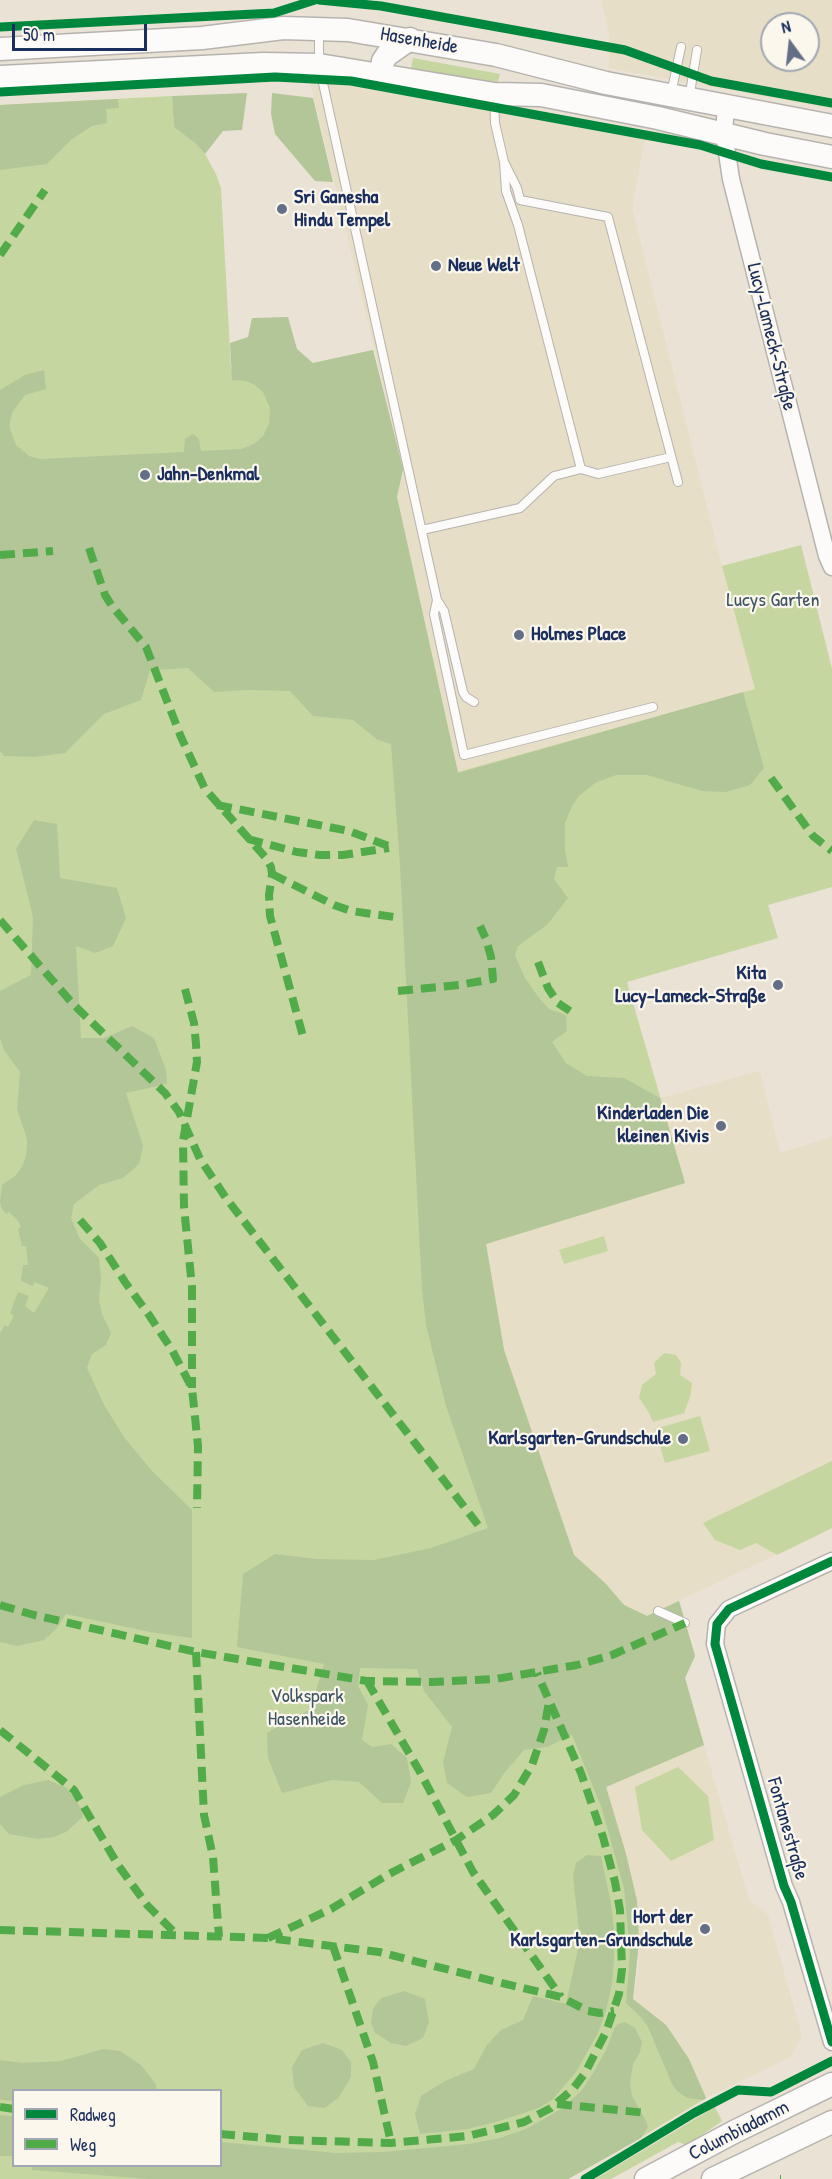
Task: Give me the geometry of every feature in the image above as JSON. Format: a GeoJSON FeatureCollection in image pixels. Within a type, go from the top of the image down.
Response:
{"type":"FeatureCollection","features":[{"type":"Feature","properties":{"kind":"main road","name":"Hasenheide"},"geometry":{"type":"LineString","coordinates":[[0,49],[202,38],[283,28],[348,30],[496,55],[599,82],[832,126]]}},
{"type":"Feature","properties":{"kind":"main road"},"geometry":{"type":"LineString","coordinates":[[381,74],[383,61],[387,55],[410,39]]}},
{"type":"Feature","properties":{"kind":"main road"},"geometry":{"type":"LineString","coordinates":[[43,47],[44,75]]}},
{"type":"Feature","properties":{"kind":"main road","name":"Hasenheide"},"geometry":{"type":"LineString","coordinates":[[0,77],[263,64],[319,65],[494,94],[541,95],[658,118],[765,144],[832,157]]}},
{"type":"Feature","properties":{"kind":"main road","name":"Columbiadamm"},"geometry":{"type":"LineString","coordinates":[[646,2179],[734,2132],[832,2084]]}},
{"type":"Feature","properties":{"kind":"main road","name":"Columbiadamm"},"geometry":{"type":"LineString","coordinates":[[713,2179],[832,2122]]}},
{"type":"Feature","properties":{"kind":"street","name":"Lucy-Lameck-Straße"},"geometry":{"type":"LineString","coordinates":[[726,106],[723,133],[731,179],[827,556],[832,567]]}},
{"type":"Feature","properties":{"kind":"street","name":"Fontanestraße"},"geometry":{"type":"LineString","coordinates":[[832,1561],[729,1609],[717,1624],[715,1644],[784,1886],[791,1902],[832,2042]]}},
{"type":"Feature","properties":{"kind":"lane"},"geometry":{"type":"LineString","coordinates":[[320,28],[319,65],[437,600],[444,611],[463,692],[474,702]]}},
{"type":"Feature","properties":{"kind":"lane"},"geometry":{"type":"LineString","coordinates":[[680,97],[681,47]]}},
{"type":"Feature","properties":{"kind":"lane"},"geometry":{"type":"LineString","coordinates":[[680,97],[697,50]]}},
{"type":"Feature","properties":{"kind":"lane"},"geometry":{"type":"LineString","coordinates":[[494,94],[495,123],[504,162],[506,191],[518,225],[581,469]]}},
{"type":"Feature","properties":{"kind":"lane"},"geometry":{"type":"LineString","coordinates":[[504,162],[517,188],[520,200],[608,217],[678,482]]}},
{"type":"Feature","properties":{"kind":"lane"},"geometry":{"type":"LineString","coordinates":[[422,530],[520,508],[554,476],[581,469],[598,474],[671,457]]}},
{"type":"Feature","properties":{"kind":"lane"},"geometry":{"type":"LineString","coordinates":[[437,600],[434,614],[464,755],[653,707]]}},
{"type":"Feature","properties":{"kind":"lane"},"geometry":{"type":"LineString","coordinates":[[658,1611],[685,1623]]}},
{"type":"Feature","properties":{"kind":"shaded area"},"geometry":{"type":"Polygon","coordinates":[[[601,0],[832,0],[832,109],[609,68],[609,33],[601,0]]]}},
{"type":"Feature","properties":{"kind":"shaded area"},"geometry":{"type":"Polygon","coordinates":[[[310,81],[380,88],[645,138],[632,208],[722,566],[756,689],[458,773],[397,497],[403,469],[310,81]]]}},
{"type":"Feature","properties":{"kind":"shaded area","name":"Karlsgarten-Grundschule"},"geometry":{"type":"Polygon","coordinates":[[[760,1071],[780,1153],[832,1137],[832,1528],[647,1616],[624,1605],[605,1583],[574,1555],[504,1350],[486,1244],[684,1183],[660,1098],[760,1071]]]}},
{"type":"Feature","properties":{"kind":"shaded area","name":"Hort der Karlsgarten-Grundschule"},"geometry":{"type":"Polygon","coordinates":[[[704,1745],[749,1900],[768,1915],[802,2036],[790,2057],[706,2098],[689,2059],[666,2025],[633,1999],[638,1973],[639,1943],[626,1854],[606,1787],[704,1745]]]}},
{"type":"Feature","properties":{"kind":"green space"},"geometry":{"type":"Polygon","coordinates":[[[413,58],[500,74],[498,82],[479,81],[411,68],[413,58]]]}},
{"type":"Feature","properties":{"kind":"green space"},"geometry":{"type":"Polygon","coordinates":[[[247,93],[242,130],[223,131],[205,154],[174,127],[172,96],[247,93]]]}},
{"type":"Feature","properties":{"kind":"green space"},"geometry":{"type":"Polygon","coordinates":[[[272,93],[313,98],[333,182],[315,181],[275,134],[271,114],[272,93]]]}},
{"type":"Feature","properties":{"kind":"green space","name":"Volkspark Hasenheide"},"geometry":{"type":"Polygon","coordinates":[[[172,96],[174,127],[205,154],[221,188],[231,368],[268,373],[373,350],[403,469],[397,497],[458,772],[755,689],[722,566],[801,545],[832,669],[832,887],[768,905],[778,938],[627,982],[685,1183],[486,1244],[504,1350],[574,1555],[605,1583],[624,1605],[647,1616],[679,1601],[695,1656],[685,1678],[704,1745],[606,1787],[637,1901],[639,1942],[633,1999],[666,2025],[689,2059],[706,2098],[568,2179],[0,2179],[0,105],[172,96]]]}},
{"type":"Feature","properties":{"kind":"green space"},"geometry":{"type":"Polygon","coordinates":[[[118,99],[119,108],[106,109],[107,123],[92,126],[72,139],[47,164],[0,170],[0,105],[118,99]]]}},
{"type":"Feature","properties":{"kind":"green space"},"geometry":{"type":"Polygon","coordinates":[[[288,317],[297,349],[313,363],[373,350],[403,469],[397,497],[458,773],[743,692],[764,768],[750,785],[726,792],[702,791],[647,775],[616,775],[595,783],[579,796],[572,806],[565,823],[565,850],[568,867],[557,867],[554,879],[568,898],[547,925],[518,946],[515,955],[525,978],[539,998],[549,1009],[566,1015],[567,1031],[552,1042],[566,1063],[587,1076],[624,1078],[660,1098],[685,1183],[486,1244],[504,1350],[574,1555],[605,1583],[624,1605],[647,1616],[679,1601],[695,1656],[685,1678],[704,1745],[606,1787],[637,1901],[639,1942],[633,1999],[666,2025],[689,2059],[706,2098],[703,2100],[687,2098],[677,2091],[648,2027],[626,2003],[630,1953],[624,1888],[601,1806],[572,1735],[547,1747],[524,1750],[491,1793],[467,1797],[447,1783],[443,1762],[452,1727],[424,1691],[417,1669],[360,1668],[358,1686],[368,1705],[362,1740],[372,1747],[391,1744],[407,1758],[411,1782],[403,1803],[382,1803],[359,1782],[332,1780],[282,1793],[268,1758],[267,1733],[288,1719],[310,1710],[324,1664],[237,1647],[243,1574],[275,1554],[316,1559],[374,1560],[431,1548],[488,1528],[446,1406],[426,1325],[422,1289],[400,865],[391,744],[378,740],[353,720],[313,716],[290,691],[214,692],[188,668],[150,670],[141,700],[104,714],[65,753],[35,757],[4,756],[0,751],[0,390],[25,375],[44,370],[46,389],[25,395],[13,411],[10,420],[10,429],[16,445],[29,456],[40,459],[184,452],[185,439],[193,434],[199,439],[201,451],[241,449],[254,444],[263,436],[269,424],[270,408],[263,392],[255,385],[246,381],[232,380],[230,343],[248,337],[252,318],[288,317]]]}},
{"type":"Feature","properties":{"kind":"green space"},"geometry":{"type":"Polygon","coordinates":[[[34,820],[57,824],[60,878],[117,888],[126,918],[113,946],[95,953],[76,946],[81,1038],[104,1038],[132,1026],[154,1038],[166,1070],[167,1084],[126,1093],[143,1146],[139,1164],[123,1178],[99,1185],[74,1204],[71,1218],[80,1239],[99,1258],[101,1278],[99,1300],[102,1314],[111,1333],[106,1345],[92,1354],[87,1368],[104,1405],[124,1437],[152,1471],[192,1510],[192,1638],[150,1632],[66,1614],[56,1629],[44,1640],[17,1646],[0,1642],[0,1333],[5,1325],[8,1327],[14,1316],[10,1313],[18,1292],[29,1296],[25,1306],[34,1313],[49,1288],[35,1282],[33,1286],[21,1281],[23,1265],[28,1265],[26,1246],[22,1246],[18,1229],[21,1227],[9,1212],[6,1214],[0,1202],[2,1185],[15,1176],[22,1167],[27,1146],[27,1139],[17,1109],[20,1072],[4,1050],[0,1038],[0,991],[31,975],[33,917],[16,849],[34,820]]]}},
{"type":"Feature","properties":{"kind":"green space"},"geometry":{"type":"Polygon","coordinates":[[[604,1236],[608,1251],[564,1264],[559,1250],[604,1236]]]}},
{"type":"Feature","properties":{"kind":"green space"},"geometry":{"type":"Polygon","coordinates":[[[664,1353],[676,1355],[681,1363],[680,1375],[692,1383],[690,1397],[684,1413],[653,1422],[639,1398],[642,1385],[656,1374],[654,1363],[664,1353]]]}},
{"type":"Feature","properties":{"kind":"green space"},"geometry":{"type":"Polygon","coordinates":[[[700,1416],[710,1451],[665,1463],[655,1429],[700,1416]]]}},
{"type":"Feature","properties":{"kind":"green space"},"geometry":{"type":"Polygon","coordinates":[[[832,1461],[832,1528],[777,1555],[756,1543],[740,1550],[715,1540],[703,1523],[832,1461]]]}},
{"type":"Feature","properties":{"kind":"green space"},"geometry":{"type":"Polygon","coordinates":[[[678,1767],[708,1796],[714,1840],[671,1861],[642,1830],[635,1787],[678,1767]]]}},
{"type":"Feature","properties":{"kind":"green space"},"geometry":{"type":"Polygon","coordinates":[[[48,1780],[67,1788],[82,1810],[83,1817],[66,1832],[54,1837],[37,1839],[9,1834],[0,1824],[0,1797],[24,1785],[48,1780]]]}},
{"type":"Feature","properties":{"kind":"green space"},"geometry":{"type":"Polygon","coordinates":[[[587,1855],[601,1856],[611,1904],[614,1960],[606,2011],[598,2033],[576,2072],[552,2100],[539,2108],[468,2129],[420,2134],[415,2114],[421,2096],[445,2081],[474,2069],[487,2045],[501,2030],[523,2020],[533,1996],[566,2004],[580,1940],[573,1876],[576,1863],[587,1855]]]}},
{"type":"Feature","properties":{"kind":"green space"},"geometry":{"type":"Polygon","coordinates":[[[404,1991],[425,1999],[429,2022],[423,2038],[406,2046],[391,2043],[375,2033],[371,2023],[373,2009],[381,1998],[404,1991]]]}},
{"type":"Feature","properties":{"kind":"green space"},"geometry":{"type":"Polygon","coordinates":[[[625,2022],[635,2028],[642,2042],[640,2052],[633,2064],[630,2084],[632,2096],[648,2127],[641,2138],[568,2179],[149,2179],[32,2170],[32,2167],[222,2167],[222,2142],[335,2153],[383,2152],[469,2144],[500,2138],[526,2129],[563,2108],[582,2090],[606,2050],[618,2024],[625,2022]]]}},
{"type":"Feature","properties":{"kind":"green space"},"geometry":{"type":"Polygon","coordinates":[[[323,2043],[342,2050],[351,2062],[351,2077],[339,2097],[325,2108],[308,2106],[294,2087],[292,2067],[302,2050],[323,2043]]]}},
{"type":"Feature","properties":{"kind":"green space"},"geometry":{"type":"Polygon","coordinates":[[[103,2049],[120,2051],[141,2065],[155,2083],[157,2089],[12,2089],[12,2101],[0,2100],[0,2060],[22,2063],[61,2061],[103,2049]]]}},
{"type":"Feature","properties":{"kind":"green space"},"geometry":{"type":"Polygon","coordinates":[[[715,2107],[722,2121],[687,2145],[678,2142],[611,2179],[595,2179],[715,2107]]]}},
{"type":"Feature","properties":{"kind":"green space"},"geometry":{"type":"Polygon","coordinates":[[[0,2115],[12,2116],[12,2156],[0,2156],[0,2115]]]}},
{"type":"Feature","properties":{"kind":"marked path"},"geometry":{"type":"LineString","coordinates":[[0,255],[45,190]]}},
{"type":"Feature","properties":{"kind":"marked path"},"geometry":{"type":"LineString","coordinates":[[89,548],[105,595],[146,647],[181,737],[205,789],[266,858],[271,867],[270,916],[304,1040]]}},
{"type":"Feature","properties":{"kind":"marked path"},"geometry":{"type":"LineString","coordinates":[[0,555],[53,551]]}},
{"type":"Feature","properties":{"kind":"marked path"},"geometry":{"type":"LineString","coordinates":[[771,778],[813,836],[832,851]]}},
{"type":"Feature","properties":{"kind":"marked path"},"geometry":{"type":"LineString","coordinates":[[217,805],[349,831],[391,847]]}},
{"type":"Feature","properties":{"kind":"marked path"},"geometry":{"type":"LineString","coordinates":[[248,839],[297,852],[320,855],[343,855],[389,848]]}},
{"type":"Feature","properties":{"kind":"marked path"},"geometry":{"type":"LineString","coordinates":[[272,874],[351,911],[394,917]]}},
{"type":"Feature","properties":{"kind":"marked path"},"geometry":{"type":"LineString","coordinates":[[0,920],[73,1004],[165,1093],[179,1112],[200,1159],[226,1198],[479,1526]]}},
{"type":"Feature","properties":{"kind":"marked path"},"geometry":{"type":"LineString","coordinates":[[398,991],[493,979],[491,957],[480,926]]}},
{"type":"Feature","properties":{"kind":"marked path"},"geometry":{"type":"LineString","coordinates":[[538,962],[548,988],[558,1003],[570,1011]]}},
{"type":"Feature","properties":{"kind":"marked path"},"geometry":{"type":"LineString","coordinates":[[185,989],[194,1023],[197,1062],[183,1141],[184,1207],[192,1287],[192,1388]]}},
{"type":"Feature","properties":{"kind":"marked path"},"geometry":{"type":"LineString","coordinates":[[80,1220],[100,1243],[149,1315],[172,1350],[192,1388],[198,1446],[197,1508]]}},
{"type":"Feature","properties":{"kind":"marked path"},"geometry":{"type":"LineString","coordinates":[[0,1605],[196,1652],[367,1681],[432,1682],[496,1679],[577,1665],[612,1655],[685,1623]]}},
{"type":"Feature","properties":{"kind":"marked path"},"geometry":{"type":"LineString","coordinates":[[196,1652],[204,1815],[213,1857],[219,1937]]}},
{"type":"Feature","properties":{"kind":"marked path"},"geometry":{"type":"LineString","coordinates":[[222,2134],[288,2140],[391,2143],[468,2136],[524,2122],[551,2108],[573,2089],[585,2073],[606,2032],[619,1994],[622,1969],[620,1910],[603,1837],[581,1773],[537,1673]]}},
{"type":"Feature","properties":{"kind":"marked path"},"geometry":{"type":"LineString","coordinates":[[367,1681],[420,1772],[473,1872],[561,1997]]}},
{"type":"Feature","properties":{"kind":"marked path"},"geometry":{"type":"LineString","coordinates":[[268,1938],[331,1909],[389,1874],[456,1840],[493,1815],[514,1795],[532,1765],[544,1730],[549,1702]]}},
{"type":"Feature","properties":{"kind":"marked path"},"geometry":{"type":"LineString","coordinates":[[0,1730],[74,1790],[118,1865],[147,1905],[178,1936]]}},
{"type":"Feature","properties":{"kind":"marked path"},"geometry":{"type":"LineString","coordinates":[[0,1930],[268,1938],[379,1952],[561,1997],[588,2011],[600,2013],[614,2011]]}},
{"type":"Feature","properties":{"kind":"marked path"},"geometry":{"type":"LineString","coordinates":[[333,1946],[373,2062],[391,2143]]}},
{"type":"Feature","properties":{"kind":"marked path"},"geometry":{"type":"LineString","coordinates":[[557,2104],[647,2113]]}},
{"type":"Feature","properties":{"kind":"marked path"},"geometry":{"type":"LineString","coordinates":[[0,2107],[12,2109]]}},
{"type":"Feature","properties":{"kind":"cycle path"},"geometry":{"type":"LineString","coordinates":[[0,27],[274,13],[315,0]]}},
{"type":"Feature","properties":{"kind":"cycle path"},"geometry":{"type":"LineString","coordinates":[[319,0],[381,6],[625,50],[711,81],[832,103]]}},
{"type":"Feature","properties":{"kind":"cycle path"},"geometry":{"type":"LineString","coordinates":[[0,92],[275,77],[351,81],[700,145],[761,164],[832,177]]}},
{"type":"Feature","properties":{"kind":"cycle path"},"geometry":{"type":"LineString","coordinates":[[832,1561],[729,1609],[717,1624],[715,1644],[784,1886],[791,1902],[832,2042]]}},
{"type":"Feature","properties":{"kind":"cycle path"},"geometry":{"type":"LineString","coordinates":[[585,2179],[694,2113],[738,2090],[771,2092],[832,2061]]}},
{"type":"Feature","properties":{"kind":"place","name":"Sri Ganesha Hindu Tempel"},"geometry":{"type":"Point","coordinates":[282,209]}},
{"type":"Feature","properties":{"kind":"place","name":"Neue Welt"},"geometry":{"type":"Point","coordinates":[436,266]}},
{"type":"Feature","properties":{"kind":"place","name":"Jahn-Denkmal"},"geometry":{"type":"Point","coordinates":[145,475]}},
{"type":"Feature","properties":{"kind":"place","name":"Holmes Place"},"geometry":{"type":"Point","coordinates":[519,635]}},
{"type":"Feature","properties":{"kind":"place","name":"Kita Lucy-Lameck-Straße"},"geometry":{"type":"Point","coordinates":[778,985]}},
{"type":"Feature","properties":{"kind":"place","name":"Kinderladen Die kleinen Kivis"},"geometry":{"type":"Point","coordinates":[721,1126]}},
{"type":"Feature","properties":{"kind":"place","name":"Karlsgarten-Grundschule"},"geometry":{"type":"Point","coordinates":[683,1439]}},
{"type":"Feature","properties":{"kind":"place","name":"Hort der Karlsgarten-Grundschule"},"geometry":{"type":"Point","coordinates":[705,1929]}},
{"type":"Feature","properties":{"kind":"park label","name":"Lucys Garten"},"geometry":{"type":"Point","coordinates":[773,601]}}]}
